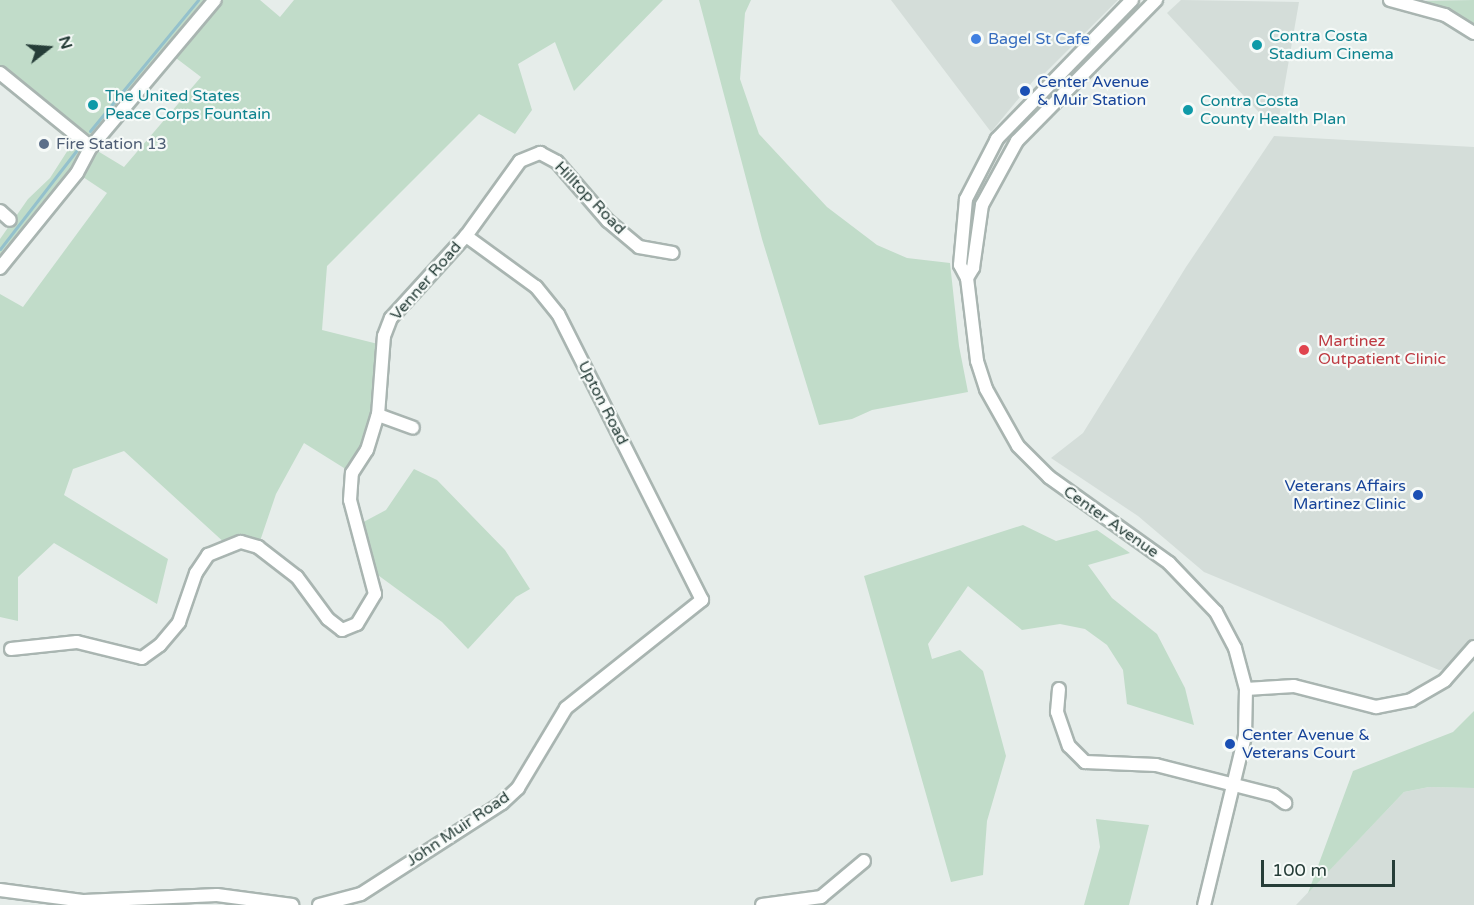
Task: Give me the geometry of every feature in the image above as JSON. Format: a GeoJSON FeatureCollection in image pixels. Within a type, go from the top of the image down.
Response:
{"type":"FeatureCollection","features":[{"type":"Feature","properties":{"kind":"street"},"geometry":{"type":"LineString","coordinates":[[0,268],[77,173],[90,147],[215,0]]}},
{"type":"Feature","properties":{"kind":"street","name":"Center Avenue"},"geometry":{"type":"LineString","coordinates":[[1132,0],[997,139],[966,200],[960,265],[967,278],[977,361],[1001,422],[1037,468],[1148,544],[1193,586],[1226,630],[1246,689],[1245,736],[1204,905]]}},
{"type":"Feature","properties":{"kind":"street","name":"Center Avenue"},"geometry":{"type":"LineString","coordinates":[[967,278],[973,268],[982,205],[1017,141],[1156,0]]}},
{"type":"Feature","properties":{"kind":"street"},"geometry":{"type":"LineString","coordinates":[[1390,0],[1445,15],[1474,33]]}},
{"type":"Feature","properties":{"kind":"street"},"geometry":{"type":"LineString","coordinates":[[0,74],[90,147]]}},
{"type":"Feature","properties":{"kind":"street","name":"Venner Road"},"geometry":{"type":"LineString","coordinates":[[11,649],[77,642],[142,658],[160,645],[179,622],[196,573],[208,555],[242,542],[258,547],[297,576],[328,619],[342,630],[357,624],[375,594],[350,500],[352,473],[367,450],[378,415],[382,345],[391,318],[466,236],[520,161],[540,153]]}},
{"type":"Feature","properties":{"kind":"street","name":"Hilltop Road"},"geometry":{"type":"LineString","coordinates":[[540,153],[557,162],[608,221],[639,247],[672,253]]}},
{"type":"Feature","properties":{"kind":"street","name":"Upton Road"},"geometry":{"type":"LineString","coordinates":[[466,236],[536,287],[558,314],[702,600]]}},
{"type":"Feature","properties":{"kind":"street"},"geometry":{"type":"LineString","coordinates":[[378,415],[413,428]]}},
{"type":"Feature","properties":{"kind":"street","name":"John Muir Road"},"geometry":{"type":"LineString","coordinates":[[319,905],[361,894],[502,803],[518,788],[566,708],[702,600]]}},
{"type":"Feature","properties":{"kind":"street"},"geometry":{"type":"LineString","coordinates":[[1246,689],[1294,686],[1376,708],[1411,700],[1445,680],[1474,647]]}},
{"type":"Feature","properties":{"kind":"street"},"geometry":{"type":"LineString","coordinates":[[1059,689],[1057,712],[1069,746],[1085,762],[1156,765],[1234,783],[1274,795],[1285,803]]}},
{"type":"Feature","properties":{"kind":"street"},"geometry":{"type":"LineString","coordinates":[[762,905],[821,897],[864,861]]}},
{"type":"Feature","properties":{"kind":"street"},"geometry":{"type":"LineString","coordinates":[[0,890],[84,900],[168,901],[217,895],[292,905]]}},
{"type":"Feature","properties":{"kind":"shaded area"},"geometry":{"type":"Polygon","coordinates":[[[891,0],[1118,0],[1045,73],[1038,75],[991,132],[891,0]]]}},
{"type":"Feature","properties":{"kind":"shaded area"},"geometry":{"type":"Polygon","coordinates":[[[1181,0],[1299,2],[1278,123],[1269,123],[1167,13],[1181,0]]]}},
{"type":"Feature","properties":{"kind":"shaded area","name":"Martinez Outpatient Clinic"},"geometry":{"type":"Polygon","coordinates":[[[1274,136],[1474,147],[1474,647],[1455,668],[1439,670],[1204,572],[1138,516],[1051,458],[1083,433],[1186,267],[1274,136]]]}},
{"type":"Feature","properties":{"kind":"shaded area"},"geometry":{"type":"Polygon","coordinates":[[[1429,787],[1474,788],[1474,905],[1296,905],[1404,792],[1429,787]]]}},
{"type":"Feature","properties":{"kind":"green space"},"geometry":{"type":"Polygon","coordinates":[[[0,0],[260,0],[280,17],[294,0],[663,0],[574,91],[555,42],[518,64],[532,110],[515,134],[479,114],[327,266],[322,330],[382,345],[378,415],[352,473],[304,443],[276,494],[258,547],[227,545],[124,451],[73,469],[64,495],[168,559],[157,604],[54,543],[18,577],[18,621],[0,617],[0,294],[23,307],[107,193],[77,173],[0,268],[0,239],[28,199],[50,178],[77,136],[0,73],[0,0]],[[172,55],[91,147],[124,167],[201,77],[172,55]]]}},
{"type":"Feature","properties":{"kind":"green space"},"geometry":{"type":"Polygon","coordinates":[[[699,0],[751,0],[745,13],[740,79],[759,134],[827,207],[877,245],[907,258],[950,263],[959,346],[968,392],[872,410],[852,419],[819,425],[762,239],[699,0]]]}},
{"type":"Feature","properties":{"kind":"green space"},"geometry":{"type":"Polygon","coordinates":[[[1474,0],[1474,33],[1447,12],[1418,1],[1474,0]]]}},
{"type":"Feature","properties":{"kind":"green space"},"geometry":{"type":"Polygon","coordinates":[[[414,469],[437,480],[505,550],[530,589],[516,597],[468,649],[442,622],[371,570],[356,526],[386,510],[414,469]]]}},
{"type":"Feature","properties":{"kind":"green space"},"geometry":{"type":"Polygon","coordinates":[[[1023,525],[1056,541],[1097,530],[1130,553],[1088,565],[1112,598],[1157,634],[1185,688],[1194,725],[1127,704],[1123,670],[1107,645],[1085,629],[1060,624],[1022,630],[968,586],[928,644],[932,659],[960,650],[983,671],[1006,756],[987,821],[983,875],[951,882],[864,576],[1023,525]]]}},
{"type":"Feature","properties":{"kind":"green space"},"geometry":{"type":"Polygon","coordinates":[[[1474,711],[1474,788],[1429,787],[1404,792],[1308,893],[1353,771],[1453,732],[1474,711]]]}},
{"type":"Feature","properties":{"kind":"green space"},"geometry":{"type":"Polygon","coordinates":[[[1096,819],[1149,825],[1129,905],[1084,905],[1100,847],[1096,819]]]}},
{"type":"Feature","properties":{"kind":"waterway"},"geometry":{"type":"LineString","coordinates":[[90,131],[198,0]]}},
{"type":"Feature","properties":{"kind":"waterway"},"geometry":{"type":"LineString","coordinates":[[0,249],[76,151]]}},
{"type":"Feature","properties":{"kind":"place","name":"Bagel St Cafe"},"geometry":{"type":"Point","coordinates":[976,39]}},
{"type":"Feature","properties":{"kind":"place","name":"Contra Costa Stadium Cinema"},"geometry":{"type":"Point","coordinates":[1257,45]}},
{"type":"Feature","properties":{"kind":"place","name":"Center Avenue & Muir Station"},"geometry":{"type":"Point","coordinates":[1025,91]}},
{"type":"Feature","properties":{"kind":"place","name":"The United States Peace Corps Fountain"},"geometry":{"type":"Point","coordinates":[93,105]}},
{"type":"Feature","properties":{"kind":"place","name":"Contra Costa County Health Plan"},"geometry":{"type":"Point","coordinates":[1188,110]}},
{"type":"Feature","properties":{"kind":"place","name":"Fire Station 13"},"geometry":{"type":"Point","coordinates":[44,144]}},
{"type":"Feature","properties":{"kind":"place","name":"Martinez Outpatient Clinic"},"geometry":{"type":"Point","coordinates":[1304,350]}},
{"type":"Feature","properties":{"kind":"place","name":"Veterans Affairs Martinez Clinic"},"geometry":{"type":"Point","coordinates":[1418,495]}},
{"type":"Feature","properties":{"kind":"place","name":"Center Avenue & Veterans Court"},"geometry":{"type":"Point","coordinates":[1230,744]}}]}
